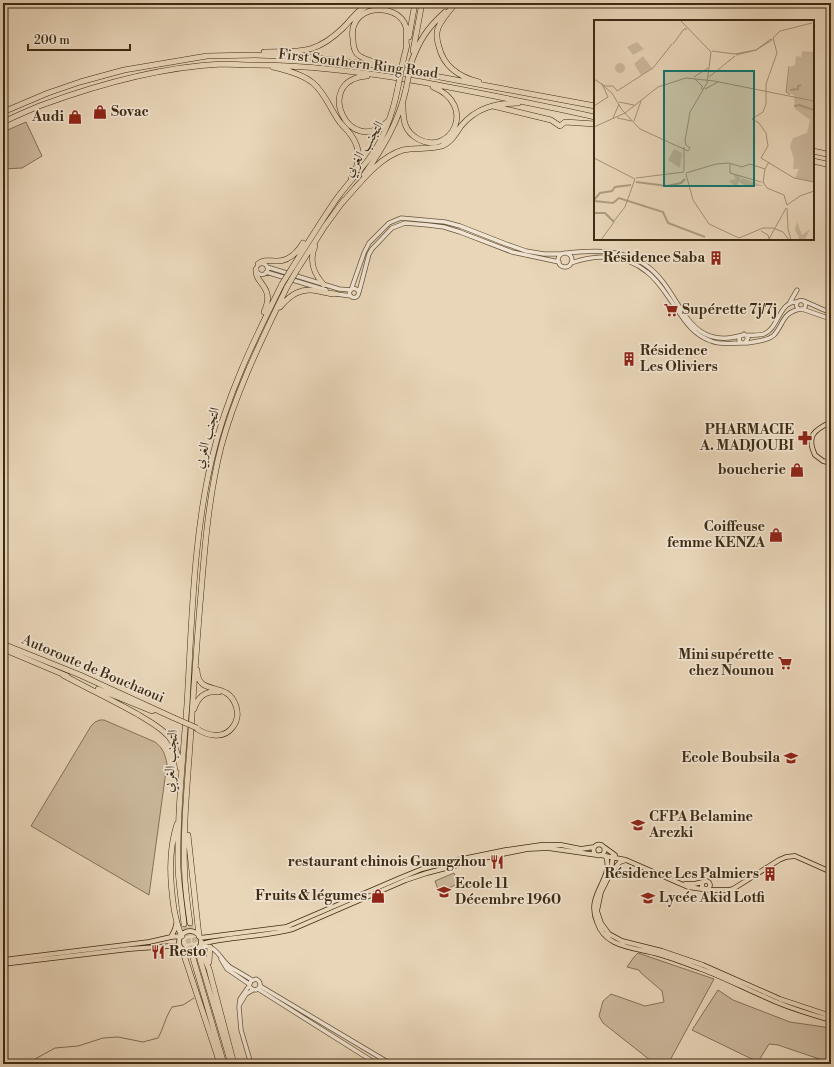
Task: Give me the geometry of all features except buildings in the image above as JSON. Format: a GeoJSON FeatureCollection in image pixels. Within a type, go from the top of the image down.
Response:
{"type":"FeatureCollection","features":[{"type":"Feature","properties":{"kind":"highway"},"geometry":{"type":"LineString","coordinates":[[207,56],[294,52],[314,48],[323,44],[332,37],[363,8],[374,3]]}},
{"type":"Feature","properties":{"kind":"highway","name":"التجنب الغربي"},"geometry":{"type":"LineString","coordinates":[[184,924],[178,870],[180,799],[195,568],[205,496],[212,459],[221,426],[239,376],[259,330],[317,228],[335,200],[369,159],[383,136],[393,110],[415,3]]}},
{"type":"Feature","properties":{"kind":"highway","name":"التجنب الغربي"},"geometry":{"type":"LineString","coordinates":[[294,269],[371,165],[388,138],[403,104],[422,3]]}},
{"type":"Feature","properties":{"kind":"highway"},"geometry":{"type":"LineString","coordinates":[[411,63],[417,45],[425,32],[437,19],[455,4]]}},
{"type":"Feature","properties":{"kind":"highway"},"geometry":{"type":"LineString","coordinates":[[455,4],[443,18],[438,30],[437,42],[440,53],[450,68],[459,75],[476,81],[535,94]]}},
{"type":"Feature","properties":{"kind":"highway"},"geometry":{"type":"LineString","coordinates":[[406,48],[406,26],[401,17],[393,10],[381,7],[370,9],[358,16],[354,22],[352,37],[354,49],[357,53],[368,60],[413,72]]}},
{"type":"Feature","properties":{"kind":"highway","name":"First Southern Ring Road"},"geometry":{"type":"LineString","coordinates":[[3,112],[48,93],[124,70],[207,56],[309,57],[381,66],[594,106]]}},
{"type":"Feature","properties":{"kind":"highway","name":"First Southern Ring Road"},"geometry":{"type":"LineString","coordinates":[[3,122],[41,105],[101,86],[148,74],[224,64],[312,67],[380,75],[532,103],[594,117]]}},
{"type":"Feature","properties":{"kind":"highway"},"geometry":{"type":"LineString","coordinates":[[254,65],[291,72],[313,83],[321,92],[338,120],[354,140],[359,154],[358,164],[354,174],[335,200]]}},
{"type":"Feature","properties":{"kind":"highway"},"geometry":{"type":"LineString","coordinates":[[380,75],[360,77],[352,80],[340,92],[338,103],[339,108],[346,122],[352,128],[363,131],[373,130],[382,126],[390,119]]}},
{"type":"Feature","properties":{"kind":"highway"},"geometry":{"type":"LineString","coordinates":[[403,104],[404,119],[407,130],[416,138],[426,142],[438,142],[443,140],[451,133],[457,120],[457,110],[455,105],[444,92],[433,87],[408,80]]}},
{"type":"Feature","properties":{"kind":"highway"},"geometry":{"type":"LineString","coordinates":[[343,202],[373,168],[393,154],[410,149],[442,146],[453,138],[467,119],[478,111],[489,106],[504,103],[532,103]]}},
{"type":"Feature","properties":{"kind":"highway"},"geometry":{"type":"LineString","coordinates":[[489,106],[551,120],[560,126],[565,122],[594,124]]}},
{"type":"Feature","properties":{"kind":"highway"},"geometry":{"type":"LineString","coordinates":[[814,151],[831,155]]}},
{"type":"Feature","properties":{"kind":"highway"},"geometry":{"type":"LineString","coordinates":[[814,161],[831,165]]}},
{"type":"Feature","properties":{"kind":"highway"},"geometry":{"type":"LineString","coordinates":[[259,330],[268,298],[266,288],[256,275],[257,267],[264,261],[280,261],[292,256],[317,228]]}},
{"type":"Feature","properties":{"kind":"highway"},"geometry":{"type":"LineString","coordinates":[[320,233],[313,250],[312,260],[315,273],[324,285]]}},
{"type":"Feature","properties":{"kind":"highway","name":"التجنب الغربي"},"geometry":{"type":"LineString","coordinates":[[190,923],[185,881],[186,815],[195,729],[197,636],[205,538],[221,448],[229,422],[248,369],[274,314],[285,286]]}},
{"type":"Feature","properties":{"kind":"highway"},"geometry":{"type":"LineString","coordinates":[[274,314],[287,299],[299,292],[312,290],[336,294]]}},
{"type":"Feature","properties":{"kind":"highway"},"geometry":{"type":"LineString","coordinates":[[174,719],[214,736],[224,734],[232,728],[238,715],[236,706],[228,694],[220,689],[205,686],[200,682],[198,673],[197,636]]}},
{"type":"Feature","properties":{"kind":"highway","name":"Autoroute de Bouchaoui"},"geometry":{"type":"LineString","coordinates":[[3,644],[80,675],[174,719]]}},
{"type":"Feature","properties":{"kind":"highway","name":"Autoroute de Bouchaoui"},"geometry":{"type":"LineString","coordinates":[[3,649],[63,675],[174,719]]}},
{"type":"Feature","properties":{"kind":"highway"},"geometry":{"type":"LineString","coordinates":[[63,675],[132,711],[164,731],[174,745],[179,759],[180,799]]}},
{"type":"Feature","properties":{"kind":"highway"},"geometry":{"type":"LineString","coordinates":[[208,692],[219,692],[228,697],[234,707],[235,712],[234,720],[230,727],[223,732],[214,733],[195,729],[194,709],[200,697],[208,692]]}},
{"type":"Feature","properties":{"kind":"highway"},"geometry":{"type":"LineString","coordinates":[[186,815],[199,937]]}},
{"type":"Feature","properties":{"kind":"highway"},"geometry":{"type":"LineString","coordinates":[[179,816],[172,846],[170,874],[171,891],[178,930],[181,936]]}},
{"type":"Feature","properties":{"kind":"highway"},"geometry":{"type":"LineString","coordinates":[[201,946],[209,969],[234,1064]]}},
{"type":"Feature","properties":{"kind":"highway"},"geometry":{"type":"LineString","coordinates":[[209,969],[210,946]]}},
{"type":"Feature","properties":{"kind":"highway"},"geometry":{"type":"LineString","coordinates":[[181,948],[220,1064]]}},
{"type":"Feature","properties":{"kind":"highway"},"geometry":{"type":"LineString","coordinates":[[198,956],[231,1064]]}},
{"type":"Feature","properties":{"kind":"highway"},"geometry":{"type":"LineString","coordinates":[[192,958],[224,1064]]}},
{"type":"Feature","properties":{"kind":"main road"},"geometry":{"type":"LineString","coordinates":[[831,422],[822,426],[813,433],[810,442],[814,455],[831,463]]}},
{"type":"Feature","properties":{"kind":"main road"},"geometry":{"type":"LineString","coordinates":[[3,960],[149,942],[181,936],[187,932],[199,937],[286,927],[422,869],[457,860],[541,844],[561,845],[581,849],[594,847],[599,844],[613,855],[676,882],[688,887],[705,889],[729,890],[739,886],[786,857],[795,856],[831,872]]}},
{"type":"Feature","properties":{"kind":"main road"},"geometry":{"type":"LineString","coordinates":[[594,847],[594,850],[599,855]]}},
{"type":"Feature","properties":{"kind":"main road"},"geometry":{"type":"LineString","coordinates":[[3,964],[173,945],[188,953],[192,953],[201,946],[217,940],[279,933],[293,929],[406,880],[484,858],[527,850],[548,848],[606,856],[613,855]]}},
{"type":"Feature","properties":{"kind":"main road"},"geometry":{"type":"LineString","coordinates":[[599,855],[603,853],[604,848]]}},
{"type":"Feature","properties":{"kind":"main road"},"geometry":{"type":"LineString","coordinates":[[611,872],[613,855]]}},
{"type":"Feature","properties":{"kind":"main road"},"geometry":{"type":"LineString","coordinates":[[606,856],[608,871],[597,890],[594,911],[601,930],[609,939],[620,945],[659,954],[702,969],[777,1002],[831,1020]]}},
{"type":"Feature","properties":{"kind":"main road"},"geometry":{"type":"LineString","coordinates":[[626,860],[620,862],[611,872],[601,892],[597,911],[598,917],[605,929],[615,938],[673,954],[703,965],[780,999],[831,1016]]}},
{"type":"Feature","properties":{"kind":"main road"},"geometry":{"type":"LineString","coordinates":[[676,882],[690,884],[707,881],[711,885],[725,890]]}},
{"type":"Feature","properties":{"kind":"main road"},"geometry":{"type":"LineString","coordinates":[[703,882],[702,886],[705,889]]}},
{"type":"Feature","properties":{"kind":"main road"},"geometry":{"type":"LineString","coordinates":[[705,889],[710,886],[709,882]]}},
{"type":"Feature","properties":{"kind":"main road"},"geometry":{"type":"LineString","coordinates":[[171,937],[177,921]]}},
{"type":"Feature","properties":{"kind":"main road"},"geometry":{"type":"LineString","coordinates":[[181,936],[179,943],[181,948]]}},
{"type":"Feature","properties":{"kind":"main road"},"geometry":{"type":"LineString","coordinates":[[199,937],[201,946]]}},
{"type":"Feature","properties":{"kind":"street"},"geometry":{"type":"LineString","coordinates":[[351,296],[351,290],[369,243],[389,223],[401,218],[444,222],[460,226],[526,251],[544,254],[613,252],[631,256],[655,272],[671,292],[689,320],[700,331],[708,336],[721,339],[727,339],[743,334],[757,335],[766,333],[773,326],[797,290]]}},
{"type":"Feature","properties":{"kind":"street"},"geometry":{"type":"LineString","coordinates":[[359,292],[355,289],[342,290],[324,285],[267,267],[264,264],[257,267],[259,273],[263,274],[266,272],[336,294],[356,297],[359,292],[369,254],[392,228],[405,223],[428,224],[460,232],[512,252],[559,262],[561,265],[565,266],[582,259],[609,257],[616,257],[634,264],[648,272],[685,321],[697,334],[711,342],[744,343],[770,338],[787,314],[801,309],[805,305],[804,301]]}},
{"type":"Feature","properties":{"kind":"street"},"geometry":{"type":"LineString","coordinates":[[559,262],[558,259],[561,254]]}},
{"type":"Feature","properties":{"kind":"street"},"geometry":{"type":"LineString","coordinates":[[567,254],[571,258],[571,263]]}},
{"type":"Feature","properties":{"kind":"street"},"geometry":{"type":"LineString","coordinates":[[266,272],[267,267]]}},
{"type":"Feature","properties":{"kind":"street"},"geometry":{"type":"LineString","coordinates":[[790,302],[797,302],[801,300],[831,313]]}},
{"type":"Feature","properties":{"kind":"street"},"geometry":{"type":"LineString","coordinates":[[797,302],[796,306],[801,309],[831,319]]}},
{"type":"Feature","properties":{"kind":"street"},"geometry":{"type":"LineString","coordinates":[[743,334],[748,338],[744,343]]}},
{"type":"Feature","properties":{"kind":"street"},"geometry":{"type":"LineString","coordinates":[[743,334],[739,339],[744,343]]}},
{"type":"Feature","properties":{"kind":"street"},"geometry":{"type":"LineString","coordinates":[[201,946],[210,946],[215,949],[229,966],[252,980],[258,980],[257,988]]}},
{"type":"Feature","properties":{"kind":"street"},"geometry":{"type":"LineString","coordinates":[[220,956],[227,969],[249,985],[317,1019],[391,1064]]}},
{"type":"Feature","properties":{"kind":"street"},"geometry":{"type":"LineString","coordinates":[[251,1064],[241,1030],[239,1007],[240,999],[252,980]]}},
{"type":"Feature","properties":{"kind":"street"},"geometry":{"type":"LineString","coordinates":[[239,1007],[246,994],[257,988]]}},
{"type":"Feature","properties":{"kind":"street"},"geometry":{"type":"LineString","coordinates":[[257,988],[313,1025],[377,1064]]}},
{"type":"Feature","properties":{"kind":"street"},"geometry":{"type":"LineString","coordinates":[[307,1021],[310,1016]]}},
{"type":"Feature","properties":{"kind":"street"},"geometry":{"type":"LineString","coordinates":[[313,1025],[317,1019]]}},
{"type":"Feature","properties":{"kind":"street"},"geometry":{"type":"LineString","coordinates":[[356,1051],[360,1045]]}},
{"type":"Feature","properties":{"kind":"street"},"geometry":{"type":"LineString","coordinates":[[362,1055],[367,1049]]}},
{"type":"Feature","properties":{"kind":"shaded area"},"geometry":{"type":"Polygon","coordinates":[[[26,122],[42,156],[22,168],[3,169],[3,132],[26,122]]]}},
{"type":"Feature","properties":{"kind":"shaded area"},"geometry":{"type":"Polygon","coordinates":[[[100,720],[104,720],[155,742],[162,749],[167,764],[149,895],[31,826],[91,726],[100,720]]]}},
{"type":"Feature","properties":{"kind":"shaded area"},"geometry":{"type":"Polygon","coordinates":[[[454,873],[458,884],[439,892],[435,881],[454,873]]]}},
{"type":"Feature","properties":{"kind":"shaded area"},"geometry":{"type":"Polygon","coordinates":[[[638,953],[714,979],[668,1064],[655,1064],[603,1023],[599,1016],[603,1001],[611,994],[645,1006],[664,1002],[662,991],[639,970],[627,967],[638,953]]]}},
{"type":"Feature","properties":{"kind":"shaded area"},"geometry":{"type":"Polygon","coordinates":[[[718,990],[733,1000],[790,1022],[831,1028],[831,1063],[778,1045],[769,1044],[758,1062],[692,1030],[718,990]]]}},
{"type":"Feature","properties":{"kind":"waterway"},"geometry":{"type":"LineString","coordinates":[[26,1064],[55,1048],[78,1046],[103,1038],[118,1037],[143,1042],[158,1038],[172,1007],[183,1005],[194,998]]}},
{"type":"Feature","properties":{"kind":"waterway"},"geometry":{"type":"LineString","coordinates":[[3,1061],[24,1064]]}},
{"type":"Feature","properties":{"kind":"tunnel"},"geometry":{"type":"LineString","coordinates":[[190,923],[199,956]]}},
{"type":"Feature","properties":{"kind":"tunnel"},"geometry":{"type":"LineString","coordinates":[[184,924],[193,958]]}},
{"type":"Feature","properties":{"kind":"place","name":"Sovac"},"geometry":{"type":"Point","coordinates":[100,112]}},
{"type":"Feature","properties":{"kind":"place","name":"Audi"},"geometry":{"type":"Point","coordinates":[75,117]}},
{"type":"Feature","properties":{"kind":"place","name":"Résidence Saba"},"geometry":{"type":"Point","coordinates":[716,258]}},
{"type":"Feature","properties":{"kind":"place","name":"Supérette 7j/7j"},"geometry":{"type":"Point","coordinates":[671,310]}},
{"type":"Feature","properties":{"kind":"place","name":"Résidence Les Oliviers"},"geometry":{"type":"Point","coordinates":[629,359]}},
{"type":"Feature","properties":{"kind":"place","name":"PHARMACIE A. MADJOUBI"},"geometry":{"type":"Point","coordinates":[805,438]}},
{"type":"Feature","properties":{"kind":"place","name":"boucherie"},"geometry":{"type":"Point","coordinates":[797,470]}},
{"type":"Feature","properties":{"kind":"place","name":"Coiffeuse femme KENZA"},"geometry":{"type":"Point","coordinates":[776,535]}},
{"type":"Feature","properties":{"kind":"place","name":"Mini supérette chez Nounou"},"geometry":{"type":"Point","coordinates":[785,663]}},
{"type":"Feature","properties":{"kind":"place","name":"Ecole Boubsila"},"geometry":{"type":"Point","coordinates":[791,758]}},
{"type":"Feature","properties":{"kind":"place","name":"CFPA Belamine Arezki"},"geometry":{"type":"Point","coordinates":[638,825]}},
{"type":"Feature","properties":{"kind":"place","name":"restaurant chinois Guangzhou"},"geometry":{"type":"Point","coordinates":[497,862]}},
{"type":"Feature","properties":{"kind":"place","name":"Résidence Les Palmiers"},"geometry":{"type":"Point","coordinates":[770,874]}},
{"type":"Feature","properties":{"kind":"place","name":"Ecole 11 Décembre 1960"},"geometry":{"type":"Point","coordinates":[444,892]}},
{"type":"Feature","properties":{"kind":"place","name":"Fruits & légumes"},"geometry":{"type":"Point","coordinates":[378,896]}},
{"type":"Feature","properties":{"kind":"place","name":"Lycée Akid Lotfi"},"geometry":{"type":"Point","coordinates":[648,898]}},
{"type":"Feature","properties":{"kind":"place","name":"Resto"},"geometry":{"type":"Point","coordinates":[158,952]}}]}
